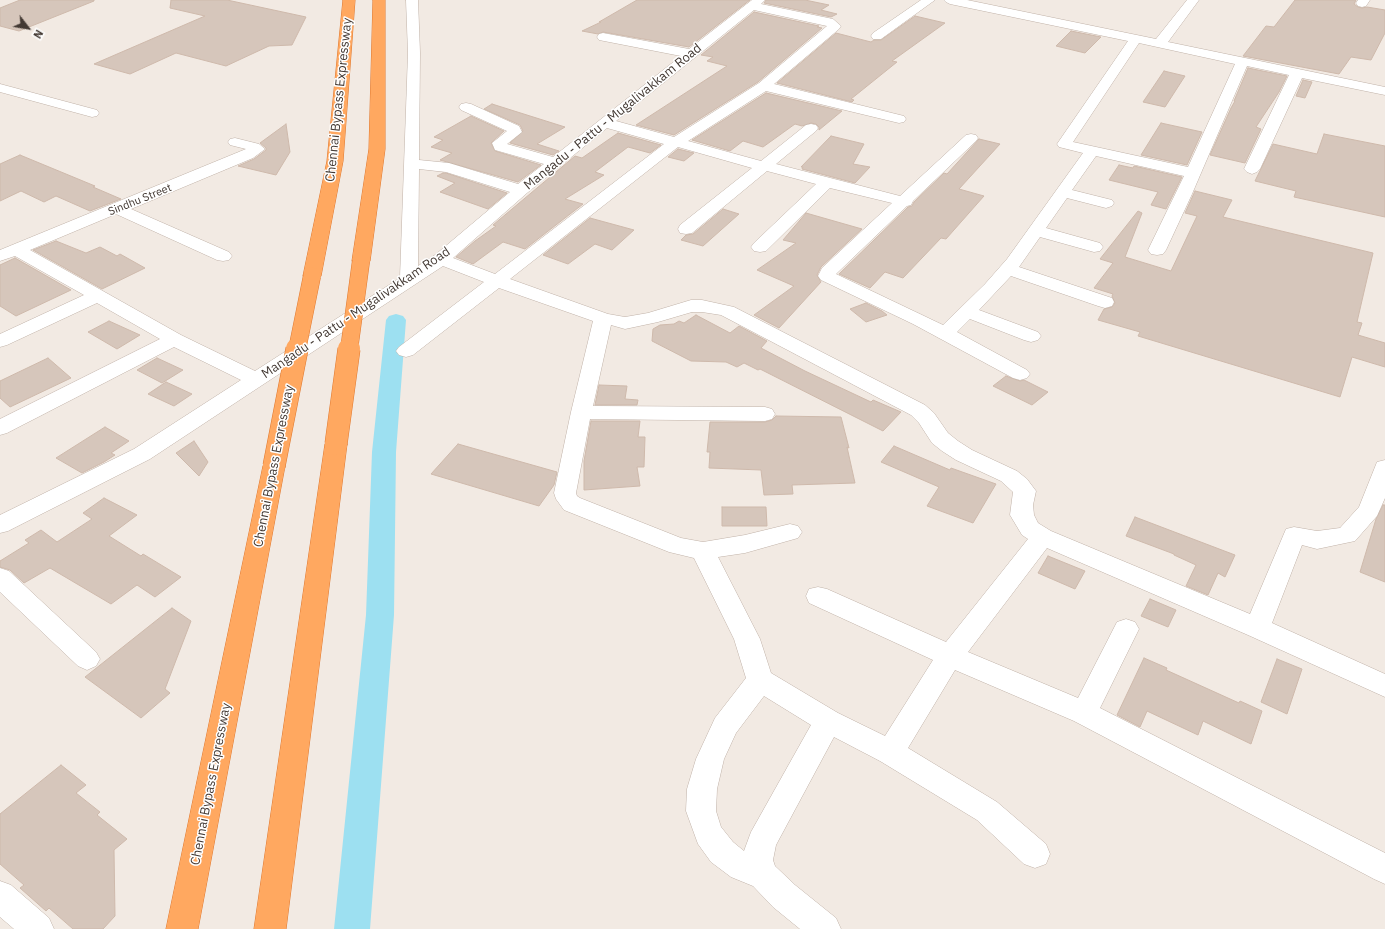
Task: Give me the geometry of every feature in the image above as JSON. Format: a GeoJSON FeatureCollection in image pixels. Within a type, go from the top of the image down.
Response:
{"type":"FeatureCollection","features":[{"type":"Feature","properties":{"kind":"highway","name":"Chennai Bypass Expressway"},"geometry":{"type":"LineString","coordinates":[[182,929],[335,161],[349,0]]}},
{"type":"Feature","properties":{"kind":"highway"},"geometry":{"type":"LineString","coordinates":[[270,929],[377,149],[378,0]]}},
{"type":"Feature","properties":{"kind":"street"},"geometry":{"type":"LineString","coordinates":[[409,279],[414,53],[412,0]]}},
{"type":"Feature","properties":{"kind":"street"},"geometry":{"type":"LineString","coordinates":[[877,36],[929,0]]}},
{"type":"Feature","properties":{"kind":"street"},"geometry":{"type":"LineString","coordinates":[[950,0],[1024,9],[1136,39],[1385,91]]}},
{"type":"Feature","properties":{"kind":"street"},"geometry":{"type":"LineString","coordinates":[[1160,43],[1193,0]]}},
{"type":"Feature","properties":{"kind":"street"},"geometry":{"type":"LineString","coordinates":[[406,351],[676,142],[764,86],[835,26],[829,22],[755,2]]}},
{"type":"Feature","properties":{"kind":"street","name":"Mangadu - Pattu - Mugalivakkam Road"},"geometry":{"type":"LineString","coordinates":[[0,525],[142,454],[441,259],[521,190],[693,54],[755,2]]}},
{"type":"Feature","properties":{"kind":"street"},"geometry":{"type":"LineString","coordinates":[[603,37],[693,54]]}},
{"type":"Feature","properties":{"kind":"street"},"geometry":{"type":"LineString","coordinates":[[1136,39],[1064,144],[1193,173]]}},
{"type":"Feature","properties":{"kind":"street"},"geometry":{"type":"LineString","coordinates":[[1157,250],[1243,61]]}},
{"type":"Feature","properties":{"kind":"street"},"geometry":{"type":"LineString","coordinates":[[1252,169],[1297,73]]}},
{"type":"Feature","properties":{"kind":"street"},"geometry":{"type":"LineString","coordinates":[[764,86],[899,119]]}},
{"type":"Feature","properties":{"kind":"street"},"geometry":{"type":"LineString","coordinates":[[0,88],[92,113]]}},
{"type":"Feature","properties":{"kind":"street"},"geometry":{"type":"LineString","coordinates":[[466,107],[514,129],[515,132],[498,146],[556,163]]}},
{"type":"Feature","properties":{"kind":"street"},"geometry":{"type":"LineString","coordinates":[[605,123],[905,202]]}},
{"type":"Feature","properties":{"kind":"street"},"geometry":{"type":"LineString","coordinates":[[686,229],[811,128]]}},
{"type":"Feature","properties":{"kind":"street"},"geometry":{"type":"LineString","coordinates":[[971,138],[905,202],[828,272],[827,276],[945,333],[1020,374]]}},
{"type":"Feature","properties":{"kind":"street","name":"Sindhu Street"},"geometry":{"type":"LineString","coordinates":[[8,253],[248,155],[257,149],[235,142]]}},
{"type":"Feature","properties":{"kind":"street"},"geometry":{"type":"LineString","coordinates":[[945,333],[1007,270],[1092,150]]}},
{"type":"Feature","properties":{"kind":"street"},"geometry":{"type":"LineString","coordinates":[[412,164],[449,168],[521,190]]}},
{"type":"Feature","properties":{"kind":"street"},"geometry":{"type":"LineString","coordinates":[[760,247],[827,182]]}},
{"type":"Feature","properties":{"kind":"street"},"geometry":{"type":"LineString","coordinates":[[1063,192],[1106,203]]}},
{"type":"Feature","properties":{"kind":"street"},"geometry":{"type":"LineString","coordinates":[[118,209],[223,256]]}},
{"type":"Feature","properties":{"kind":"street"},"geometry":{"type":"LineString","coordinates":[[1036,231],[1094,247]]}},
{"type":"Feature","properties":{"kind":"street"},"geometry":{"type":"LineString","coordinates":[[8,253],[97,296],[174,339],[256,380]]}},
{"type":"Feature","properties":{"kind":"street"},"geometry":{"type":"LineString","coordinates":[[441,259],[497,281],[602,318],[625,323],[651,318],[691,306],[702,306],[727,311],[918,410],[927,418],[940,438],[950,446],[1009,476],[1020,484],[1026,491],[1022,505],[1022,515],[1030,529],[1043,537],[1257,628],[1385,686]]}},
{"type":"Feature","properties":{"kind":"street"},"geometry":{"type":"LineString","coordinates":[[1007,270],[1105,302]]}},
{"type":"Feature","properties":{"kind":"street"},"geometry":{"type":"LineString","coordinates":[[0,341],[97,296]]}},
{"type":"Feature","properties":{"kind":"street"},"geometry":{"type":"LineString","coordinates":[[966,312],[1031,336]]}},
{"type":"Feature","properties":{"kind":"street"},"geometry":{"type":"LineString","coordinates":[[602,318],[565,493],[567,499],[572,504],[678,546],[703,551],[745,544],[790,532]]}},
{"type":"Feature","properties":{"kind":"street"},"geometry":{"type":"LineString","coordinates":[[0,428],[174,339]]}},
{"type":"Feature","properties":{"kind":"street"},"geometry":{"type":"LineString","coordinates":[[581,412],[765,414]]}},
{"type":"Feature","properties":{"kind":"street"},"geometry":{"type":"LineString","coordinates":[[1257,628],[1294,535],[1317,540],[1347,535],[1369,510],[1385,467]]}},
{"type":"Feature","properties":{"kind":"street"},"geometry":{"type":"LineString","coordinates":[[890,752],[950,656],[1043,537]]}},
{"type":"Feature","properties":{"kind":"street"},"geometry":{"type":"LineString","coordinates":[[703,551],[747,638],[760,680],[828,721],[890,752],[987,811],[1035,854]]}},
{"type":"Feature","properties":{"kind":"street"},"geometry":{"type":"LineString","coordinates":[[0,577],[87,659]]}},
{"type":"Feature","properties":{"kind":"street"},"geometry":{"type":"LineString","coordinates":[[818,596],[950,656],[1084,713],[1385,869]]}},
{"type":"Feature","properties":{"kind":"street"},"geometry":{"type":"LineString","coordinates":[[1084,713],[1126,629]]}},
{"type":"Feature","properties":{"kind":"street"},"geometry":{"type":"LineString","coordinates":[[760,680],[725,726],[710,759],[702,789],[701,811],[709,834],[722,852],[742,866],[764,876]]}},
{"type":"Feature","properties":{"kind":"street"},"geometry":{"type":"LineString","coordinates":[[825,929],[784,896],[764,876],[757,861],[762,842],[828,721]]}},
{"type":"Feature","properties":{"kind":"street"},"geometry":{"type":"LineString","coordinates":[[0,896],[38,929]]}},
{"type":"Feature","properties":{"kind":"building"},"geometry":{"type":"Polygon","coordinates":[[[20,0],[94,1],[19,31],[0,26],[0,8],[20,0]]]}},
{"type":"Feature","properties":{"kind":"building"},"geometry":{"type":"Polygon","coordinates":[[[171,0],[227,0],[306,17],[292,45],[269,46],[226,66],[176,53],[130,74],[94,64],[205,16],[170,8],[171,0]]]}},
{"type":"Feature","properties":{"kind":"building"},"geometry":{"type":"Polygon","coordinates":[[[637,0],[750,0],[689,47],[603,32],[598,34],[582,31],[601,22],[599,22],[637,0]]]}},
{"type":"Feature","properties":{"kind":"building"},"geometry":{"type":"Polygon","coordinates":[[[766,0],[805,0],[829,5],[821,10],[837,14],[831,17],[764,3],[766,0]]]}},
{"type":"Feature","properties":{"kind":"building"},"geometry":{"type":"Polygon","coordinates":[[[1295,0],[1356,0],[1354,4],[1358,7],[1385,10],[1385,33],[1371,60],[1351,57],[1339,74],[1243,56],[1266,26],[1274,27],[1295,0]]]}},
{"type":"Feature","properties":{"kind":"building"},"geometry":{"type":"Polygon","coordinates":[[[754,12],[819,26],[817,27],[822,28],[758,82],[674,135],[636,125],[727,66],[707,61],[713,57],[701,55],[754,12]]]}},
{"type":"Feature","properties":{"kind":"building"},"geometry":{"type":"Polygon","coordinates":[[[915,16],[945,23],[892,61],[897,62],[851,99],[854,100],[852,102],[777,83],[836,33],[871,42],[874,40],[881,40],[915,16]]]}},
{"type":"Feature","properties":{"kind":"building"},"geometry":{"type":"Polygon","coordinates":[[[1071,31],[1101,37],[1085,53],[1056,46],[1071,31]]]}},
{"type":"Feature","properties":{"kind":"building"},"geometry":{"type":"Polygon","coordinates":[[[1248,68],[1287,76],[1279,92],[1256,127],[1261,129],[1245,163],[1210,155],[1235,101],[1248,68]]]}},
{"type":"Feature","properties":{"kind":"building"},"geometry":{"type":"Polygon","coordinates":[[[1164,71],[1185,76],[1165,107],[1143,102],[1164,71]]]}},
{"type":"Feature","properties":{"kind":"building"},"geometry":{"type":"Polygon","coordinates":[[[1303,80],[1312,82],[1305,98],[1296,96],[1303,80]]]}},
{"type":"Feature","properties":{"kind":"building"},"geometry":{"type":"Polygon","coordinates":[[[766,93],[842,111],[819,130],[819,127],[816,124],[811,123],[802,126],[795,124],[763,147],[743,141],[730,151],[692,140],[766,93]]]}},
{"type":"Feature","properties":{"kind":"building"},"geometry":{"type":"Polygon","coordinates":[[[492,104],[565,127],[537,144],[559,151],[553,155],[510,143],[523,131],[520,125],[484,109],[492,104]]]}},
{"type":"Feature","properties":{"kind":"building"},"geometry":{"type":"Polygon","coordinates":[[[471,116],[504,131],[491,143],[495,151],[541,165],[518,182],[440,160],[452,153],[431,147],[443,140],[434,137],[471,116]]]}},
{"type":"Feature","properties":{"kind":"building"},"geometry":{"type":"Polygon","coordinates":[[[1161,123],[1202,132],[1187,165],[1141,155],[1161,123]]]}},
{"type":"Feature","properties":{"kind":"building"},"geometry":{"type":"Polygon","coordinates":[[[286,124],[290,152],[276,175],[238,166],[254,159],[266,150],[266,148],[260,143],[286,124]]]}},
{"type":"Feature","properties":{"kind":"building"},"geometry":{"type":"Polygon","coordinates":[[[618,133],[661,145],[650,153],[628,147],[595,172],[604,175],[565,199],[583,204],[525,249],[503,242],[473,264],[456,257],[496,226],[493,225],[575,156],[582,158],[618,133]]]}},
{"type":"Feature","properties":{"kind":"building"},"geometry":{"type":"Polygon","coordinates":[[[1324,134],[1385,146],[1385,217],[1294,197],[1296,191],[1255,181],[1273,144],[1317,154],[1324,134]]]}},
{"type":"Feature","properties":{"kind":"building"},"geometry":{"type":"Polygon","coordinates":[[[831,136],[864,144],[853,164],[870,167],[855,183],[802,169],[803,167],[801,167],[831,136]]]}},
{"type":"Feature","properties":{"kind":"building"},"geometry":{"type":"Polygon","coordinates":[[[979,139],[1000,144],[959,189],[984,196],[946,239],[941,238],[903,278],[885,272],[870,288],[839,274],[908,207],[912,206],[914,202],[944,173],[947,174],[979,139]]]}},
{"type":"Feature","properties":{"kind":"building"},"geometry":{"type":"Polygon","coordinates":[[[678,149],[694,153],[684,161],[668,157],[678,149]]]}},
{"type":"Feature","properties":{"kind":"building"},"geometry":{"type":"Polygon","coordinates":[[[20,155],[95,186],[93,187],[121,199],[90,211],[56,196],[44,202],[21,191],[0,201],[0,164],[20,155]]]}},
{"type":"Feature","properties":{"kind":"building"},"geometry":{"type":"Polygon","coordinates":[[[1119,165],[1133,168],[1134,166],[1182,177],[1166,209],[1151,205],[1158,192],[1109,180],[1119,165]]]}},
{"type":"Feature","properties":{"kind":"building"},"geometry":{"type":"Polygon","coordinates":[[[443,173],[507,193],[488,209],[440,192],[455,183],[437,176],[443,173]]]}},
{"type":"Feature","properties":{"kind":"building"},"geometry":{"type":"Polygon","coordinates":[[[1195,191],[1232,200],[1223,217],[1373,253],[1357,322],[1362,323],[1358,335],[1385,343],[1385,367],[1352,357],[1340,397],[1138,336],[1140,332],[1098,320],[1104,309],[1112,307],[1115,303],[1112,296],[1113,294],[1094,288],[1113,263],[1100,259],[1138,211],[1142,213],[1125,257],[1171,271],[1197,216],[1185,213],[1195,191]]]}},
{"type":"Feature","properties":{"kind":"building"},"geometry":{"type":"Polygon","coordinates":[[[723,209],[739,214],[703,246],[681,240],[686,235],[693,234],[723,209]]]}},
{"type":"Feature","properties":{"kind":"building"},"geometry":{"type":"Polygon","coordinates":[[[806,213],[862,229],[821,267],[817,275],[821,282],[779,328],[754,315],[794,286],[757,270],[796,243],[783,240],[806,213]]]}},
{"type":"Feature","properties":{"kind":"building"},"geometry":{"type":"Polygon","coordinates":[[[590,218],[634,230],[612,250],[595,244],[568,264],[543,255],[590,218]]]}},
{"type":"Feature","properties":{"kind":"building"},"geometry":{"type":"Polygon","coordinates":[[[56,241],[86,253],[100,247],[117,256],[120,254],[145,268],[102,289],[33,250],[56,241]]]}},
{"type":"Feature","properties":{"kind":"building"},"geometry":{"type":"Polygon","coordinates":[[[15,258],[71,290],[16,316],[0,306],[0,265],[15,258]]]}},
{"type":"Feature","properties":{"kind":"building"},"geometry":{"type":"Polygon","coordinates":[[[866,303],[887,315],[866,322],[850,309],[866,303]]]}},
{"type":"Feature","properties":{"kind":"building"},"geometry":{"type":"Polygon","coordinates":[[[696,315],[730,333],[739,326],[767,341],[761,348],[805,371],[871,402],[873,400],[901,412],[883,431],[760,369],[758,370],[744,363],[737,367],[726,362],[691,361],[652,341],[653,329],[660,325],[674,324],[679,321],[684,323],[696,315]]]}},
{"type":"Feature","properties":{"kind":"building"},"geometry":{"type":"Polygon","coordinates":[[[109,321],[140,335],[117,349],[88,332],[109,321]]]}},
{"type":"Feature","properties":{"kind":"building"},"geometry":{"type":"Polygon","coordinates":[[[48,358],[71,378],[10,407],[0,398],[0,381],[48,358]]]}},
{"type":"Feature","properties":{"kind":"building"},"geometry":{"type":"Polygon","coordinates":[[[157,358],[183,370],[162,383],[137,370],[157,358]]]}},
{"type":"Feature","properties":{"kind":"building"},"geometry":{"type":"Polygon","coordinates":[[[1006,376],[1020,381],[1024,380],[1048,392],[1032,405],[993,386],[1006,376]]]}},
{"type":"Feature","properties":{"kind":"building"},"geometry":{"type":"Polygon","coordinates":[[[166,382],[192,394],[174,406],[148,394],[166,382]]]}},
{"type":"Feature","properties":{"kind":"building"},"geometry":{"type":"Polygon","coordinates":[[[599,385],[627,386],[625,399],[638,400],[637,405],[595,405],[599,385]]]}},
{"type":"Feature","properties":{"kind":"building"},"geometry":{"type":"Polygon","coordinates":[[[776,416],[841,417],[849,448],[847,447],[855,483],[792,485],[793,494],[764,495],[761,470],[709,468],[710,452],[707,452],[710,422],[765,422],[772,420],[776,416]]]}},
{"type":"Feature","properties":{"kind":"building"},"geometry":{"type":"Polygon","coordinates":[[[591,421],[640,421],[638,437],[645,437],[644,467],[637,467],[640,486],[584,490],[584,461],[591,421]]]}},
{"type":"Feature","properties":{"kind":"building"},"geometry":{"type":"Polygon","coordinates":[[[105,427],[129,441],[111,453],[115,455],[104,462],[82,473],[56,458],[105,427]]]}},
{"type":"Feature","properties":{"kind":"building"},"geometry":{"type":"Polygon","coordinates":[[[194,441],[208,462],[199,476],[176,453],[194,441]]]}},
{"type":"Feature","properties":{"kind":"building"},"geometry":{"type":"Polygon","coordinates":[[[458,444],[557,472],[554,485],[539,506],[431,474],[458,444]]]}},
{"type":"Feature","properties":{"kind":"building"},"geometry":{"type":"Polygon","coordinates":[[[894,446],[950,470],[951,468],[996,484],[973,523],[927,506],[939,487],[881,462],[894,446]]]}},
{"type":"Feature","properties":{"kind":"building"},"geometry":{"type":"Polygon","coordinates":[[[104,498],[137,515],[109,536],[141,556],[143,554],[181,577],[155,597],[137,585],[111,604],[50,568],[24,583],[10,570],[0,567],[0,561],[29,543],[25,540],[41,530],[57,542],[92,519],[83,513],[104,498]]]}},
{"type":"Feature","properties":{"kind":"building"},"geometry":{"type":"Polygon","coordinates":[[[1383,505],[1385,505],[1385,582],[1360,572],[1376,519],[1383,505]]]}},
{"type":"Feature","properties":{"kind":"building"},"geometry":{"type":"Polygon","coordinates":[[[722,507],[766,507],[767,526],[722,526],[722,507]]]}},
{"type":"Feature","properties":{"kind":"building"},"geometry":{"type":"Polygon","coordinates":[[[1135,517],[1235,555],[1225,577],[1218,573],[1208,595],[1186,586],[1196,565],[1174,554],[1126,536],[1135,517]]]}},
{"type":"Feature","properties":{"kind":"building"},"geometry":{"type":"Polygon","coordinates":[[[1048,556],[1085,571],[1075,589],[1038,573],[1048,556]]]}},
{"type":"Feature","properties":{"kind":"building"},"geometry":{"type":"Polygon","coordinates":[[[1150,599],[1176,610],[1168,627],[1141,616],[1150,599]]]}},
{"type":"Feature","properties":{"kind":"building"},"geometry":{"type":"Polygon","coordinates":[[[172,608],[191,621],[165,689],[170,693],[141,718],[85,677],[172,608]]]}},
{"type":"Feature","properties":{"kind":"building"},"geometry":{"type":"Polygon","coordinates":[[[1144,658],[1167,668],[1166,670],[1239,703],[1240,701],[1262,711],[1251,744],[1203,721],[1198,735],[1147,711],[1140,727],[1117,715],[1144,658]]]}},
{"type":"Feature","properties":{"kind":"building"},"geometry":{"type":"Polygon","coordinates":[[[1277,659],[1302,669],[1287,714],[1261,702],[1277,659]]]}},
{"type":"Feature","properties":{"kind":"building"},"geometry":{"type":"Polygon","coordinates":[[[61,765],[86,785],[76,793],[100,812],[97,815],[127,839],[114,850],[115,916],[103,929],[73,929],[49,908],[46,911],[20,888],[24,885],[0,864],[0,814],[61,765]]]}},
{"type":"Feature","properties":{"kind":"waterway"},"geometry":{"type":"LineString","coordinates":[[352,929],[380,615],[384,452],[396,320]]}}]}
